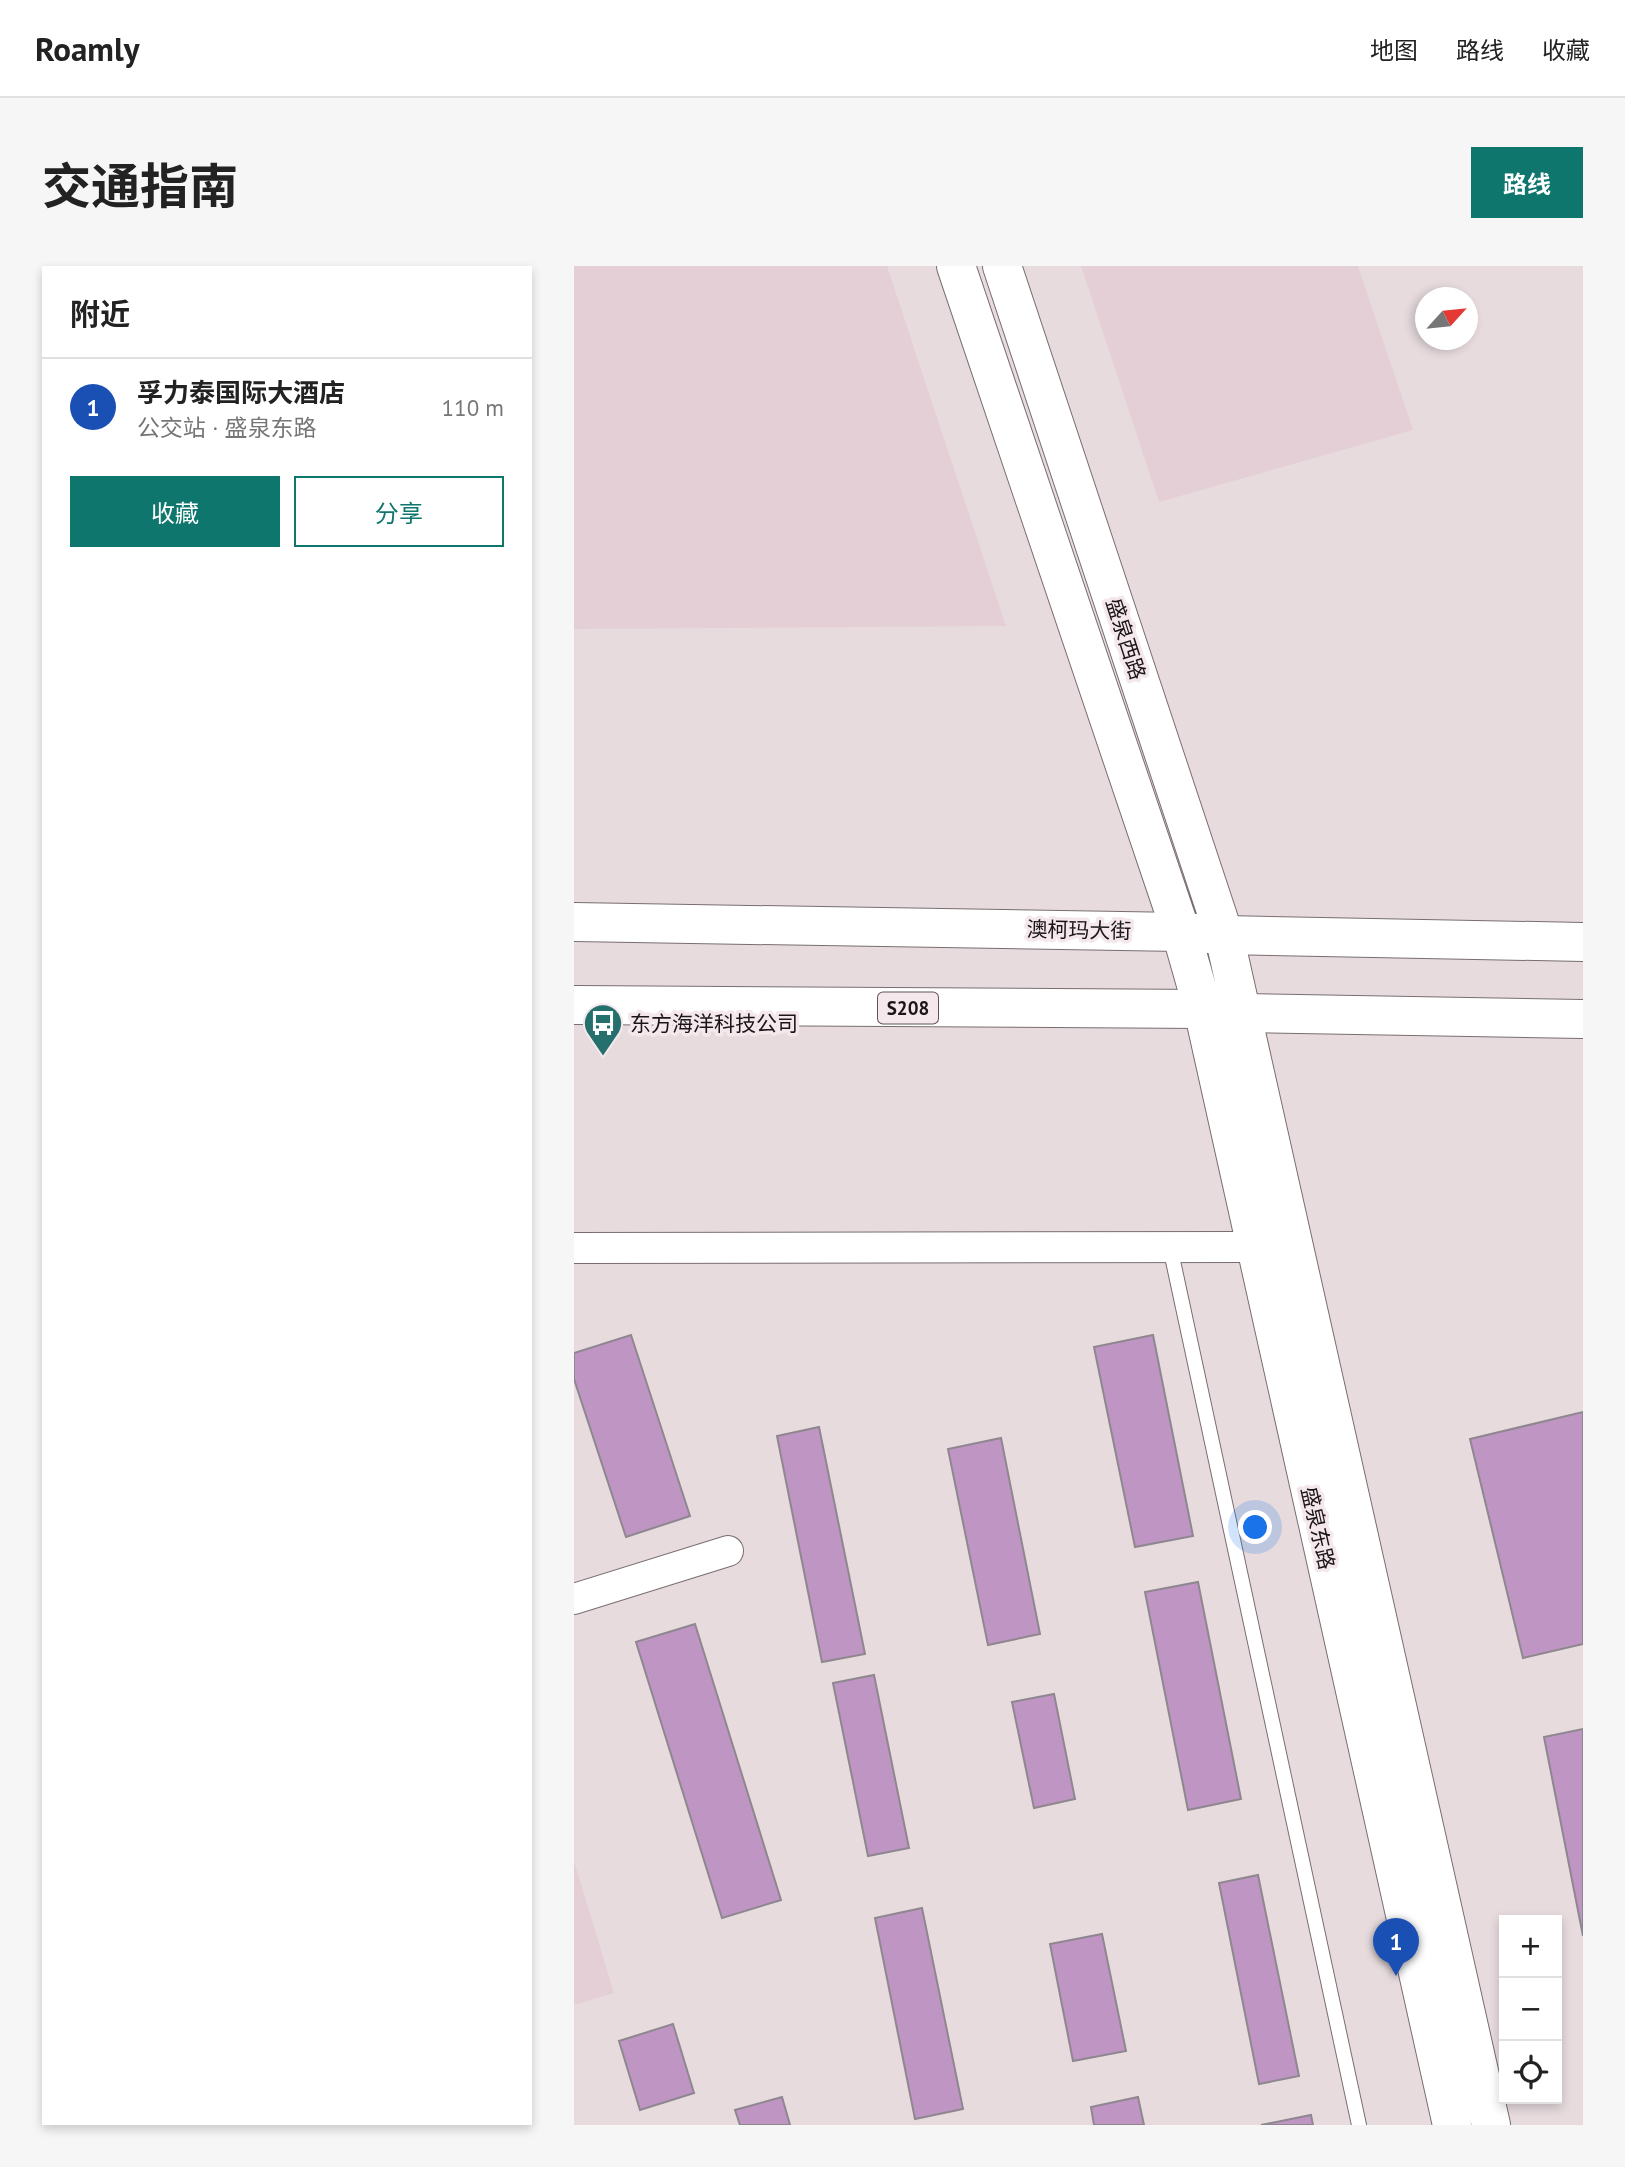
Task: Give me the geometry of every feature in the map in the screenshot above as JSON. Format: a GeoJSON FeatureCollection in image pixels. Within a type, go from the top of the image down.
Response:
{"type":"FeatureCollection","features":[{"type":"Feature","properties":{"kind":"street","name":"盛泉西路"},"geometry":{"type":"LineString","coordinates":[[956,266],[1181,932]]}},
{"type":"Feature","properties":{"kind":"street","name":"盛泉西路"},"geometry":{"type":"LineString","coordinates":[[1002,266],[1224,935],[1242,1013]]}},
{"type":"Feature","properties":{"kind":"street","name":"澳柯玛大街"},"geometry":{"type":"LineString","coordinates":[[574,922],[1583,942]]}},
{"type":"Feature","properties":{"kind":"street","name":"盛泉东路"},"geometry":{"type":"LineString","coordinates":[[1181,932],[1203,1009],[1452,2125]]}},
{"type":"Feature","properties":{"kind":"street","name":"S208"},"geometry":{"type":"LineString","coordinates":[[574,1006],[1203,1009],[1242,1013],[1583,1019]]}},
{"type":"Feature","properties":{"kind":"street","name":"盛泉东路"},"geometry":{"type":"LineString","coordinates":[[1242,1013],[1492,2125]]}},
{"type":"Feature","properties":{"kind":"street"},"geometry":{"type":"LineString","coordinates":[[574,1248],[1255,1247]]}},
{"type":"Feature","properties":{"kind":"street"},"geometry":{"type":"LineString","coordinates":[[574,1599],[728,1551]]}},
{"type":"Feature","properties":{"kind":"lane"},"geometry":{"type":"LineString","coordinates":[[1170,1247],[1359,2125]]}},
{"type":"Feature","properties":{"kind":"shaded area"},"geometry":{"type":"Polygon","coordinates":[[[574,266],[887,266],[1006,626],[574,629],[574,266]]]}},
{"type":"Feature","properties":{"kind":"shaded area"},"geometry":{"type":"Polygon","coordinates":[[[1081,266],[1358,266],[1413,430],[1159,502],[1081,266]]]}},
{"type":"Feature","properties":{"kind":"shaded area"},"geometry":{"type":"Polygon","coordinates":[[[574,1861],[614,1993],[574,2005],[574,1861]]]}},
{"type":"Feature","properties":{"kind":"building"},"geometry":{"type":"Polygon","coordinates":[[[631,1335],[690,1516],[626,1537],[574,1379],[574,1353],[631,1335]]]}},
{"type":"Feature","properties":{"kind":"building"},"geometry":{"type":"Polygon","coordinates":[[[1153,1335],[1193,1536],[1135,1547],[1094,1347],[1153,1335]]]}},
{"type":"Feature","properties":{"kind":"building"},"geometry":{"type":"Polygon","coordinates":[[[1583,1412],[1583,1644],[1523,1658],[1470,1439],[1583,1412]]]}},
{"type":"Feature","properties":{"kind":"building"},"geometry":{"type":"Polygon","coordinates":[[[819,1427],[865,1654],[822,1662],[777,1436],[819,1427]]]}},
{"type":"Feature","properties":{"kind":"building"},"geometry":{"type":"Polygon","coordinates":[[[1001,1438],[1040,1634],[988,1645],[948,1449],[1001,1438]]]}},
{"type":"Feature","properties":{"kind":"building"},"geometry":{"type":"Polygon","coordinates":[[[1198,1582],[1241,1799],[1188,1810],[1145,1592],[1198,1582]]]}},
{"type":"Feature","properties":{"kind":"building"},"geometry":{"type":"Polygon","coordinates":[[[695,1624],[781,1900],[722,1918],[636,1642],[695,1624]]]}},
{"type":"Feature","properties":{"kind":"building"},"geometry":{"type":"Polygon","coordinates":[[[874,1675],[909,1848],[868,1856],[833,1683],[874,1675]]]}},
{"type":"Feature","properties":{"kind":"building"},"geometry":{"type":"Polygon","coordinates":[[[1054,1694],[1075,1799],[1034,1808],[1012,1702],[1054,1694]]]}},
{"type":"Feature","properties":{"kind":"building"},"geometry":{"type":"Polygon","coordinates":[[[1583,1729],[1583,1936],[1544,1737],[1583,1729]]]}},
{"type":"Feature","properties":{"kind":"building"},"geometry":{"type":"Polygon","coordinates":[[[1258,1875],[1299,2076],[1259,2084],[1219,1883],[1258,1875]]]}},
{"type":"Feature","properties":{"kind":"building"},"geometry":{"type":"Polygon","coordinates":[[[922,1908],[963,2109],[915,2119],[875,1918],[922,1908]]]}},
{"type":"Feature","properties":{"kind":"building"},"geometry":{"type":"Polygon","coordinates":[[[1102,1934],[1126,2051],[1073,2061],[1050,1944],[1102,1934]]]}},
{"type":"Feature","properties":{"kind":"building"},"geometry":{"type":"Polygon","coordinates":[[[673,2024],[694,2093],[640,2110],[619,2041],[673,2024]]]}},
{"type":"Feature","properties":{"kind":"building"},"geometry":{"type":"Polygon","coordinates":[[[782,2097],[790,2125],[740,2125],[735,2110],[782,2097]]]}},
{"type":"Feature","properties":{"kind":"building"},"geometry":{"type":"Polygon","coordinates":[[[1138,2097],[1144,2125],[1094,2125],[1091,2107],[1138,2097]]]}},
{"type":"Feature","properties":{"kind":"building"},"geometry":{"type":"Polygon","coordinates":[[[1311,2115],[1313,2125],[1261,2125],[1311,2115]]]}},
{"type":"Feature","properties":{"kind":"place","name":"东方海洋科技公司"},"geometry":{"type":"Point","coordinates":[603,1057]}},
{"type":"Feature","properties":{"kind":"place","name":"孚力泰国际大酒店"},"geometry":{"type":"Point","coordinates":[1396,1976]}}]}
